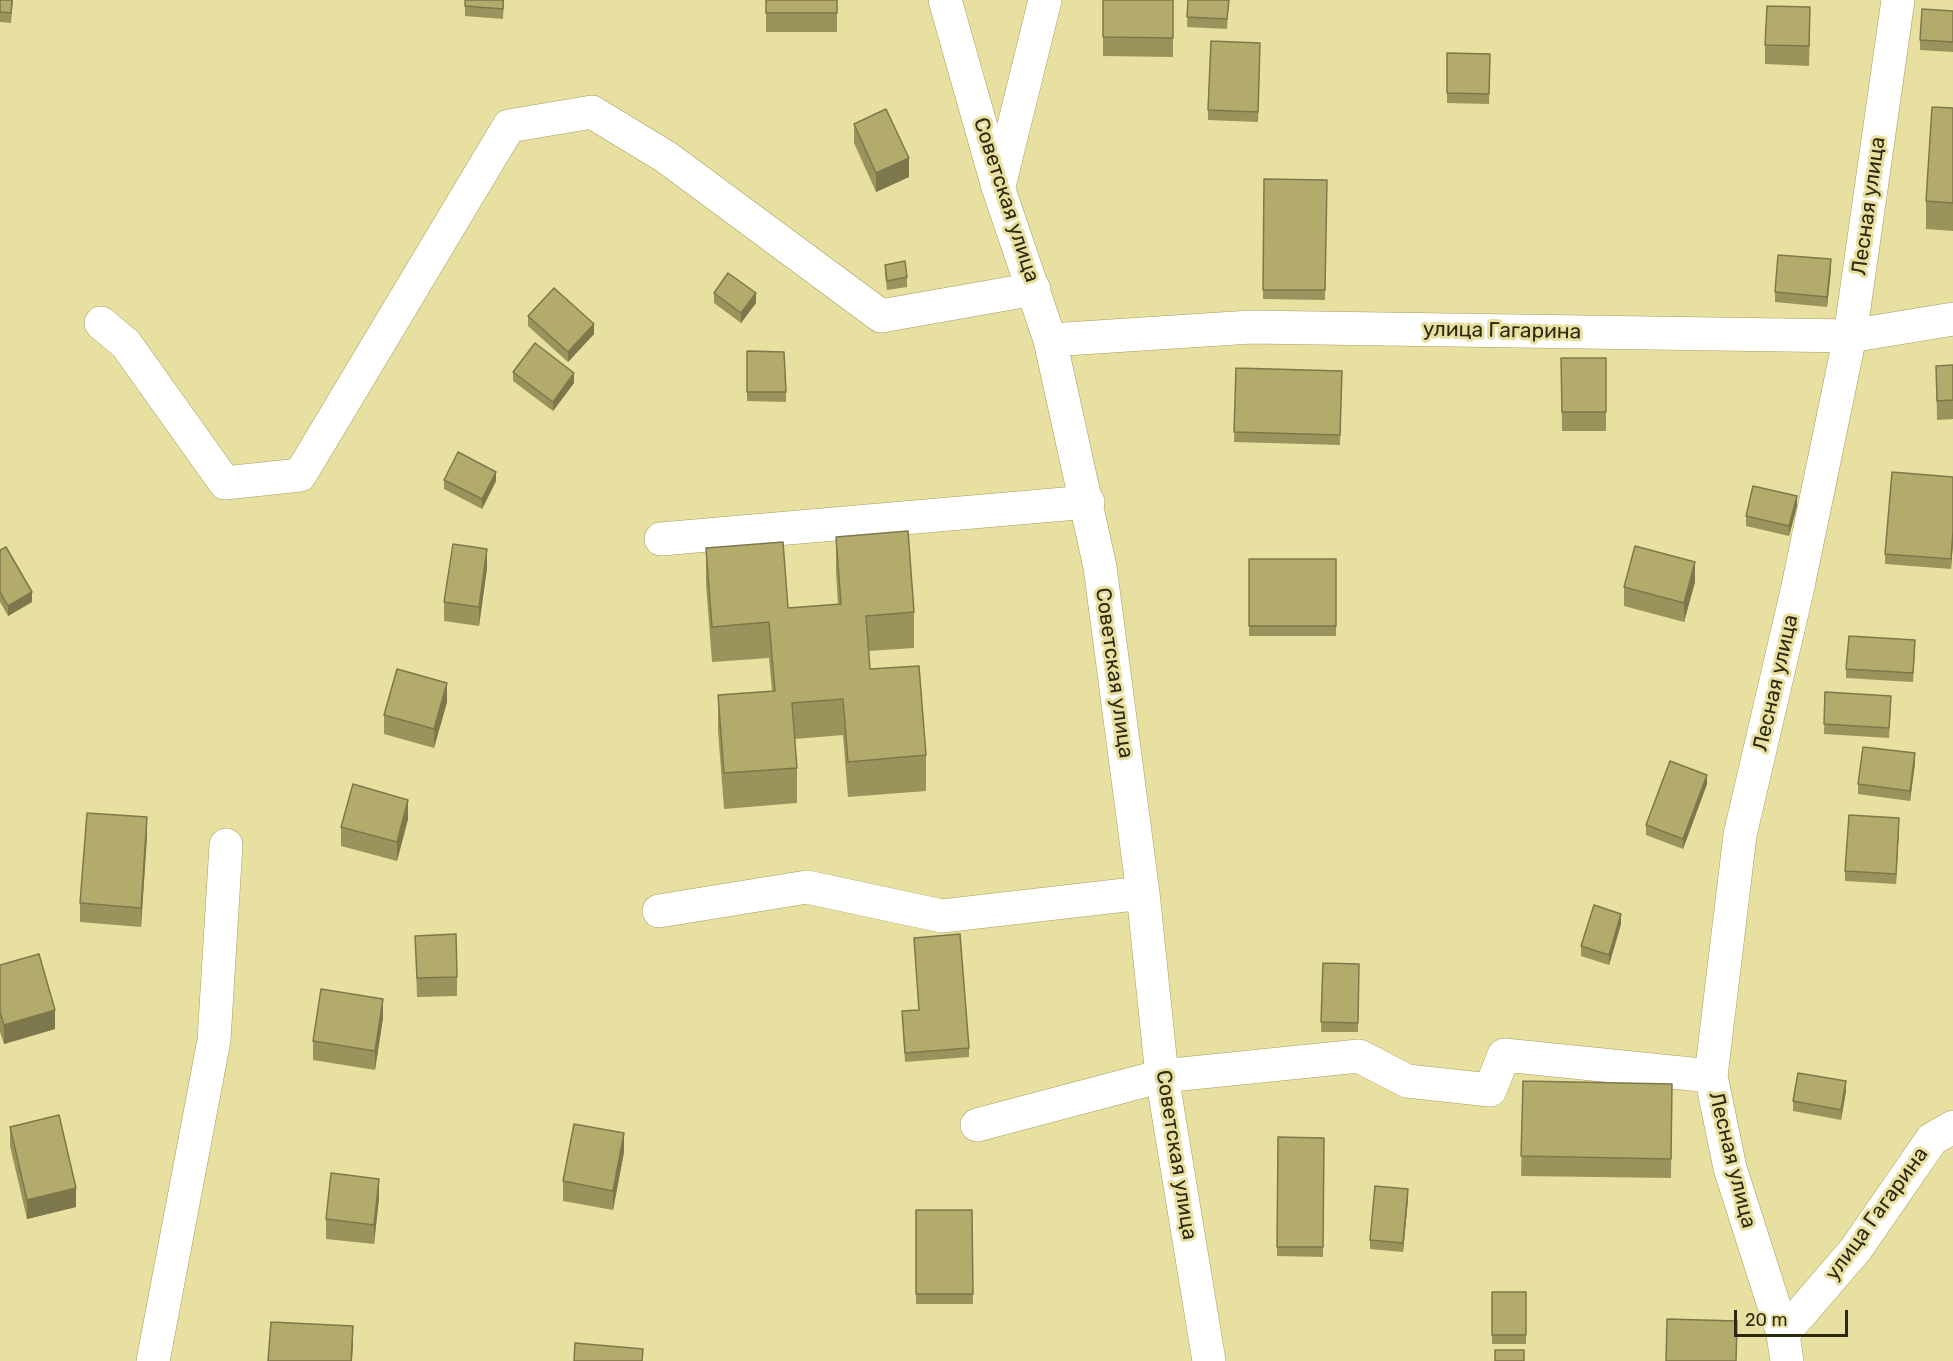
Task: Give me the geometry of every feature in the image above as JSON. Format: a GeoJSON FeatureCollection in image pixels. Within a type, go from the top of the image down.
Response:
{"type":"FeatureCollection","features":[{"type":"Feature","properties":{"kind":"street","name":"Советская улица"},"geometry":{"type":"LineString","coordinates":[[945,0],[998,187],[1050,340],[1088,502],[1102,578],[1143,893],[1162,1076],[1209,1361]]}},
{"type":"Feature","properties":{"kind":"street"},"geometry":{"type":"LineString","coordinates":[[998,187],[1045,0]]}},
{"type":"Feature","properties":{"kind":"street","name":"Лесная улица"},"geometry":{"type":"LineString","coordinates":[[1785,1347],[1730,1168],[1711,1076],[1740,835],[1797,591],[1850,336],[1898,0]]}},
{"type":"Feature","properties":{"kind":"street"},"geometry":{"type":"LineString","coordinates":[[101,323],[126,344],[225,483],[300,475],[509,126],[592,112],[666,157],[881,316],[1034,289]]}},
{"type":"Feature","properties":{"kind":"street","name":"улица Гагарина"},"geometry":{"type":"LineString","coordinates":[[1050,340],[1251,327],[1850,336],[1953,319]]}},
{"type":"Feature","properties":{"kind":"street"},"geometry":{"type":"LineString","coordinates":[[661,540],[1088,502]]}},
{"type":"Feature","properties":{"kind":"street"},"geometry":{"type":"LineString","coordinates":[[153,1361],[214,1040],[226,845]]}},
{"type":"Feature","properties":{"kind":"street"},"geometry":{"type":"LineString","coordinates":[[659,911],[807,886],[942,916],[1143,893]]}},
{"type":"Feature","properties":{"kind":"street"},"geometry":{"type":"LineString","coordinates":[[977,1125],[1162,1076],[1359,1056],[1407,1081],[1490,1090],[1504,1055],[1711,1076]]}},
{"type":"Feature","properties":{"kind":"street","name":"улица Гагарина"},"geometry":{"type":"LineString","coordinates":[[1785,1347],[1856,1250],[1932,1139],[1953,1127]]}},
{"type":"Feature","properties":{"kind":"building"},"geometry":{"type":"Polygon","coordinates":[[[0,0],[12,0],[11,13],[0,12],[0,0]]]}},
{"type":"Feature","properties":{"kind":"building"},"geometry":{"type":"Polygon","coordinates":[[[465,0],[503,0],[503,9],[465,6],[465,0]]]}},
{"type":"Feature","properties":{"kind":"building"},"geometry":{"type":"Polygon","coordinates":[[[766,0],[837,0],[837,13],[766,13],[766,0]]]}},
{"type":"Feature","properties":{"kind":"building"},"geometry":{"type":"Polygon","coordinates":[[[1103,0],[1173,0],[1173,38],[1103,37],[1103,0]]]}},
{"type":"Feature","properties":{"kind":"building"},"geometry":{"type":"Polygon","coordinates":[[[1188,0],[1229,0],[1227,19],[1187,17],[1188,0]]]}},
{"type":"Feature","properties":{"kind":"building"},"geometry":{"type":"Polygon","coordinates":[[[1767,6],[1810,7],[1809,46],[1765,45],[1767,6]]]}},
{"type":"Feature","properties":{"kind":"building"},"geometry":{"type":"Polygon","coordinates":[[[1922,9],[1953,11],[1953,42],[1920,40],[1922,9]]]}},
{"type":"Feature","properties":{"kind":"building"},"geometry":{"type":"Polygon","coordinates":[[[1211,41],[1260,43],[1258,112],[1208,110],[1211,41]]]}},
{"type":"Feature","properties":{"kind":"building"},"geometry":{"type":"Polygon","coordinates":[[[1447,53],[1490,54],[1489,94],[1447,93],[1447,53]]]}},
{"type":"Feature","properties":{"kind":"building"},"geometry":{"type":"Polygon","coordinates":[[[1932,107],[1953,108],[1953,203],[1926,201],[1932,107]]]}},
{"type":"Feature","properties":{"kind":"building"},"geometry":{"type":"Polygon","coordinates":[[[886,109],[909,158],[876,173],[854,124],[886,109]]]}},
{"type":"Feature","properties":{"kind":"building"},"geometry":{"type":"Polygon","coordinates":[[[1264,179],[1327,180],[1325,290],[1263,290],[1264,179]]]}},
{"type":"Feature","properties":{"kind":"building"},"geometry":{"type":"Polygon","coordinates":[[[1778,255],[1831,259],[1827,297],[1775,292],[1778,255]]]}},
{"type":"Feature","properties":{"kind":"building"},"geometry":{"type":"Polygon","coordinates":[[[905,261],[907,277],[887,281],[885,265],[905,261]]]}},
{"type":"Feature","properties":{"kind":"building"},"geometry":{"type":"Polygon","coordinates":[[[728,273],[756,293],[741,313],[714,293],[728,273]]]}},
{"type":"Feature","properties":{"kind":"building"},"geometry":{"type":"Polygon","coordinates":[[[554,288],[594,324],[568,352],[528,316],[554,288]]]}},
{"type":"Feature","properties":{"kind":"building"},"geometry":{"type":"Polygon","coordinates":[[[535,343],[574,373],[553,402],[513,372],[535,343]]]}},
{"type":"Feature","properties":{"kind":"building"},"geometry":{"type":"Polygon","coordinates":[[[747,351],[784,352],[786,392],[747,392],[747,351]]]}},
{"type":"Feature","properties":{"kind":"building"},"geometry":{"type":"Polygon","coordinates":[[[1561,358],[1606,358],[1606,412],[1562,412],[1561,358]]]}},
{"type":"Feature","properties":{"kind":"building"},"geometry":{"type":"Polygon","coordinates":[[[1953,365],[1953,400],[1937,401],[1936,366],[1953,365]]]}},
{"type":"Feature","properties":{"kind":"building"},"geometry":{"type":"Polygon","coordinates":[[[1236,368],[1342,371],[1340,435],[1234,432],[1236,368]]]}},
{"type":"Feature","properties":{"kind":"building"},"geometry":{"type":"Polygon","coordinates":[[[458,452],[496,472],[482,499],[444,480],[458,452]]]}},
{"type":"Feature","properties":{"kind":"building"},"geometry":{"type":"Polygon","coordinates":[[[1892,472],[1953,477],[1951,559],[1885,554],[1892,472]]]}},
{"type":"Feature","properties":{"kind":"building"},"geometry":{"type":"Polygon","coordinates":[[[1753,486],[1797,496],[1789,526],[1746,516],[1753,486]]]}},
{"type":"Feature","properties":{"kind":"building"},"geometry":{"type":"Polygon","coordinates":[[[908,531],[914,612],[866,616],[870,669],[919,666],[926,755],[848,762],[843,699],[792,703],[797,768],[724,773],[718,695],[775,691],[769,622],[712,627],[706,548],[783,542],[788,608],[841,604],[836,537],[908,531]]]}},
{"type":"Feature","properties":{"kind":"building"},"geometry":{"type":"Polygon","coordinates":[[[453,544],[487,549],[479,607],[444,602],[453,544]]]}},
{"type":"Feature","properties":{"kind":"building"},"geometry":{"type":"Polygon","coordinates":[[[1635,546],[1695,562],[1684,603],[1624,587],[1635,546]]]}},
{"type":"Feature","properties":{"kind":"building"},"geometry":{"type":"Polygon","coordinates":[[[6,547],[32,592],[8,606],[0,592],[0,550],[6,547]]]}},
{"type":"Feature","properties":{"kind":"building"},"geometry":{"type":"Polygon","coordinates":[[[1249,559],[1336,559],[1336,626],[1249,626],[1249,559]]]}},
{"type":"Feature","properties":{"kind":"building"},"geometry":{"type":"Polygon","coordinates":[[[1849,636],[1915,640],[1913,673],[1846,669],[1849,636]]]}},
{"type":"Feature","properties":{"kind":"building"},"geometry":{"type":"Polygon","coordinates":[[[397,669],[447,683],[434,729],[384,715],[397,669]]]}},
{"type":"Feature","properties":{"kind":"building"},"geometry":{"type":"Polygon","coordinates":[[[1825,692],[1891,696],[1889,728],[1824,724],[1825,692]]]}},
{"type":"Feature","properties":{"kind":"building"},"geometry":{"type":"Polygon","coordinates":[[[1863,747],[1915,753],[1910,791],[1858,784],[1863,747]]]}},
{"type":"Feature","properties":{"kind":"building"},"geometry":{"type":"Polygon","coordinates":[[[1670,761],[1707,775],[1683,839],[1646,825],[1670,761]]]}},
{"type":"Feature","properties":{"kind":"building"},"geometry":{"type":"Polygon","coordinates":[[[353,784],[408,800],[397,842],[341,827],[353,784]]]}},
{"type":"Feature","properties":{"kind":"building"},"geometry":{"type":"Polygon","coordinates":[[[87,813],[147,817],[141,908],[80,903],[87,813]]]}},
{"type":"Feature","properties":{"kind":"building"},"geometry":{"type":"Polygon","coordinates":[[[1849,815],[1899,818],[1896,874],[1845,871],[1849,815]]]}},
{"type":"Feature","properties":{"kind":"building"},"geometry":{"type":"Polygon","coordinates":[[[1594,905],[1621,914],[1609,955],[1581,946],[1594,905]]]}},
{"type":"Feature","properties":{"kind":"building"},"geometry":{"type":"Polygon","coordinates":[[[456,934],[457,977],[417,978],[415,936],[456,934]]]}},
{"type":"Feature","properties":{"kind":"building"},"geometry":{"type":"Polygon","coordinates":[[[960,934],[969,1048],[905,1053],[902,1011],[919,1010],[914,938],[960,934]]]}},
{"type":"Feature","properties":{"kind":"building"},"geometry":{"type":"Polygon","coordinates":[[[39,954],[55,1010],[4,1025],[0,1012],[0,965],[39,954]]]}},
{"type":"Feature","properties":{"kind":"building"},"geometry":{"type":"Polygon","coordinates":[[[1323,963],[1359,964],[1358,1023],[1321,1022],[1323,963]]]}},
{"type":"Feature","properties":{"kind":"building"},"geometry":{"type":"Polygon","coordinates":[[[321,989],[383,999],[375,1051],[313,1041],[321,989]]]}},
{"type":"Feature","properties":{"kind":"building"},"geometry":{"type":"Polygon","coordinates":[[[1798,1073],[1846,1081],[1841,1110],[1793,1101],[1798,1073]]]}},
{"type":"Feature","properties":{"kind":"building"},"geometry":{"type":"Polygon","coordinates":[[[1523,1081],[1672,1084],[1671,1159],[1521,1156],[1523,1081]]]}},
{"type":"Feature","properties":{"kind":"building"},"geometry":{"type":"Polygon","coordinates":[[[59,1115],[76,1188],[27,1200],[10,1127],[59,1115]]]}},
{"type":"Feature","properties":{"kind":"building"},"geometry":{"type":"Polygon","coordinates":[[[574,1124],[624,1133],[613,1191],[563,1181],[574,1124]]]}},
{"type":"Feature","properties":{"kind":"building"},"geometry":{"type":"Polygon","coordinates":[[[1278,1137],[1324,1138],[1323,1247],[1277,1247],[1278,1137]]]}},
{"type":"Feature","properties":{"kind":"building"},"geometry":{"type":"Polygon","coordinates":[[[331,1173],[379,1179],[374,1225],[326,1219],[331,1173]]]}},
{"type":"Feature","properties":{"kind":"building"},"geometry":{"type":"Polygon","coordinates":[[[1375,1186],[1408,1189],[1403,1243],[1370,1240],[1375,1186]]]}},
{"type":"Feature","properties":{"kind":"building"},"geometry":{"type":"Polygon","coordinates":[[[916,1210],[972,1210],[973,1294],[916,1294],[916,1210]]]}},
{"type":"Feature","properties":{"kind":"building"},"geometry":{"type":"Polygon","coordinates":[[[1492,1292],[1526,1292],[1526,1335],[1492,1335],[1492,1292]]]}},
{"type":"Feature","properties":{"kind":"building"},"geometry":{"type":"Polygon","coordinates":[[[1667,1319],[1737,1321],[1736,1361],[1666,1361],[1667,1319]]]}},
{"type":"Feature","properties":{"kind":"building"},"geometry":{"type":"Polygon","coordinates":[[[271,1322],[353,1326],[351,1361],[268,1361],[271,1322]]]}},
{"type":"Feature","properties":{"kind":"building"},"geometry":{"type":"Polygon","coordinates":[[[575,1343],[643,1349],[642,1361],[574,1361],[575,1343]]]}},
{"type":"Feature","properties":{"kind":"building"},"geometry":{"type":"Polygon","coordinates":[[[1495,1350],[1524,1350],[1524,1361],[1495,1361],[1495,1350]]]}}]}
